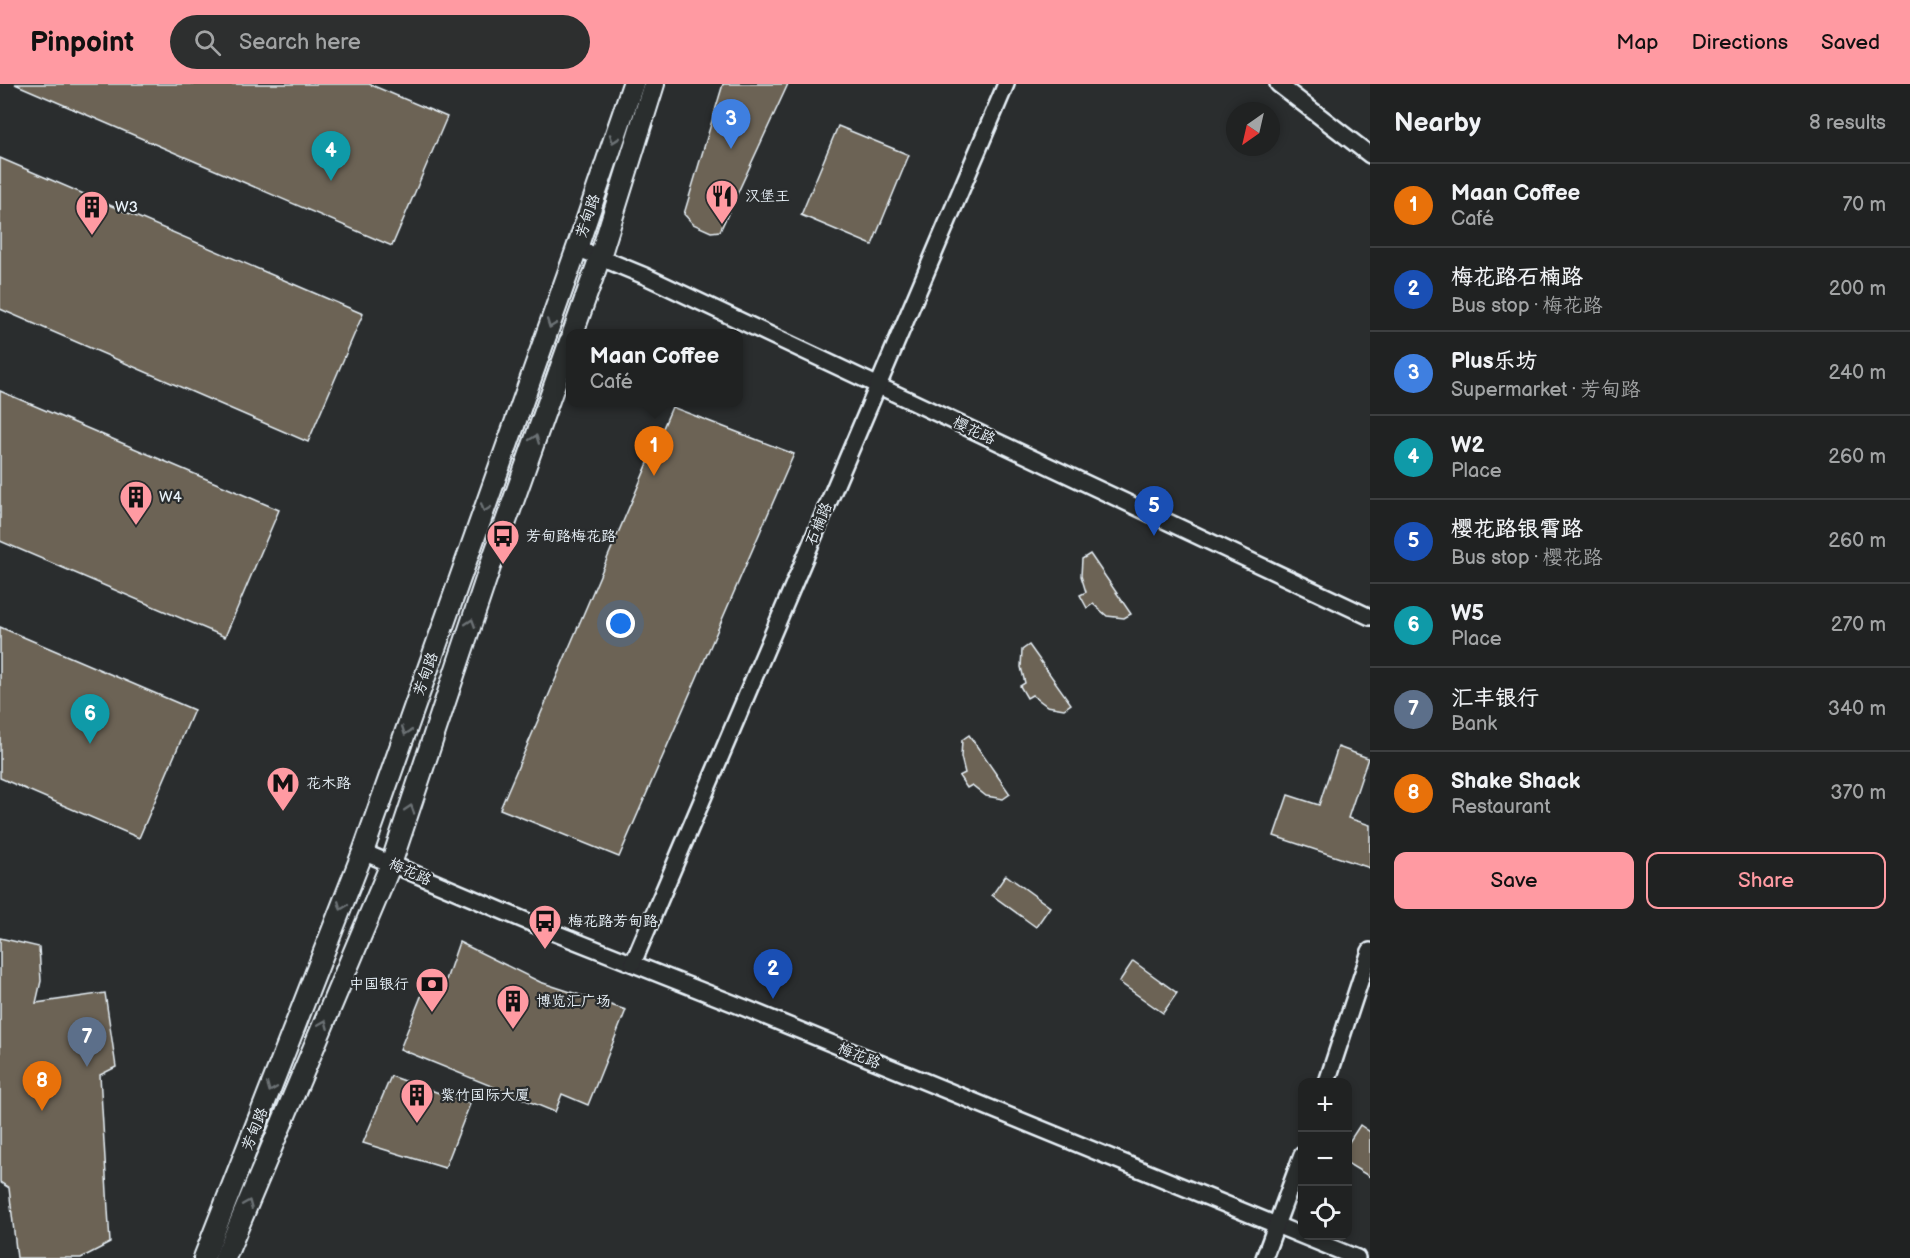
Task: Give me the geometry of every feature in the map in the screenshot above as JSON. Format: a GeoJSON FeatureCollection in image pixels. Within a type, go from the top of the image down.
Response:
{"type":"FeatureCollection","features":[{"type":"Feature","properties":{"kind":"main road","name":"芳甸路"},"geometry":{"type":"LineString","coordinates":[[204,1258],[363,852],[633,84]]}},
{"type":"Feature","properties":{"kind":"main road","name":"芳甸路"},"geometry":{"type":"LineString","coordinates":[[574,329],[654,84]]}},
{"type":"Feature","properties":{"kind":"main road","name":"芳甸路"},"geometry":{"type":"LineString","coordinates":[[225,1258],[391,864],[492,561],[566,352]]}},
{"type":"Feature","properties":{"kind":"street","name":"石楠路"},"geometry":{"type":"LineString","coordinates":[[633,963],[1006,84]]}},
{"type":"Feature","properties":{"kind":"street"},"geometry":{"type":"LineString","coordinates":[[1278,84],[1370,155]]}},
{"type":"Feature","properties":{"kind":"street","name":"樱花路"},"geometry":{"type":"LineString","coordinates":[[577,248],[600,256],[1370,617]]}},
{"type":"Feature","properties":{"kind":"street","name":"梅花路"},"geometry":{"type":"LineString","coordinates":[[363,852],[550,931],[1357,1258]]}},
{"type":"Feature","properties":{"kind":"street"},"geometry":{"type":"LineString","coordinates":[[1329,1078],[1370,951]]}},
{"type":"Feature","properties":{"kind":"street"},"geometry":{"type":"LineString","coordinates":[[1264,1258],[1298,1166]]}},
{"type":"Feature","properties":{"kind":"building"},"geometry":{"type":"Polygon","coordinates":[[[15,84],[369,84],[447,117],[392,246],[15,84]]]}},
{"type":"Feature","properties":{"kind":"building"},"geometry":{"type":"Polygon","coordinates":[[[723,84],[788,84],[720,231],[711,232],[693,224],[684,214],[723,84]]]}},
{"type":"Feature","properties":{"kind":"building"},"geometry":{"type":"Polygon","coordinates":[[[838,126],[909,155],[872,245],[801,215],[838,126]]]}},
{"type":"Feature","properties":{"kind":"building","name":"W3"},"geometry":{"type":"Polygon","coordinates":[[[0,158],[363,314],[308,442],[0,309],[0,158]]]}},
{"type":"Feature","properties":{"kind":"building","name":"W4"},"geometry":{"type":"Polygon","coordinates":[[[0,391],[279,510],[225,637],[0,541],[0,391]]]}},
{"type":"Feature","properties":{"kind":"building"},"geometry":{"type":"Polygon","coordinates":[[[672,407],[794,454],[619,857],[500,809],[672,407]]]}},
{"type":"Feature","properties":{"kind":"building"},"geometry":{"type":"Polygon","coordinates":[[[1090,554],[1131,614],[1124,618],[1107,616],[1093,604],[1087,608],[1080,595],[1086,592],[1081,576],[1082,559],[1090,554]]]}},
{"type":"Feature","properties":{"kind":"building"},"geometry":{"type":"Polygon","coordinates":[[[0,627],[194,710],[139,838],[0,778],[0,627]]]}},
{"type":"Feature","properties":{"kind":"building"},"geometry":{"type":"Polygon","coordinates":[[[1029,645],[1071,704],[1064,709],[1047,706],[1032,695],[1027,698],[1020,686],[1025,683],[1021,667],[1022,650],[1029,645]]]}},
{"type":"Feature","properties":{"kind":"building"},"geometry":{"type":"Polygon","coordinates":[[[969,735],[1010,794],[1003,799],[986,796],[972,785],[967,788],[959,776],[965,773],[961,757],[962,740],[969,735]]]}},
{"type":"Feature","properties":{"kind":"building"},"geometry":{"type":"Polygon","coordinates":[[[1338,747],[1368,758],[1348,818],[1370,825],[1370,868],[1274,836],[1288,795],[1319,805],[1338,747]]]}},
{"type":"Feature","properties":{"kind":"building"},"geometry":{"type":"Polygon","coordinates":[[[1006,875],[1050,907],[1036,927],[992,895],[1006,875]]]}},
{"type":"Feature","properties":{"kind":"building"},"geometry":{"type":"Polygon","coordinates":[[[0,938],[39,947],[41,981],[36,1003],[105,993],[116,1067],[100,1075],[110,1243],[81,1258],[17,1258],[9,1188],[0,1182],[0,938]]]}},
{"type":"Feature","properties":{"kind":"building","name":"博览汇广场"},"geometry":{"type":"Polygon","coordinates":[[[459,942],[540,982],[626,1010],[588,1105],[562,1094],[555,1112],[400,1049],[428,979],[444,986],[459,942]]]}},
{"type":"Feature","properties":{"kind":"building"},"geometry":{"type":"Polygon","coordinates":[[[1133,961],[1177,993],[1163,1013],[1119,982],[1133,961]]]}},
{"type":"Feature","properties":{"kind":"building","name":"紫竹国际大厦"},"geometry":{"type":"Polygon","coordinates":[[[391,1076],[470,1104],[445,1168],[363,1143],[391,1076]]]}},
{"type":"Feature","properties":{"kind":"building"},"geometry":{"type":"Polygon","coordinates":[[[1360,1125],[1370,1132],[1370,1177],[1352,1166],[1352,1137],[1360,1125]]]}},
{"type":"Feature","properties":{"kind":"place","name":"Plus乐坊"},"geometry":{"type":"Point","coordinates":[731,149]}},
{"type":"Feature","properties":{"kind":"place","name":"W2"},"geometry":{"type":"Point","coordinates":[331,181]}},
{"type":"Feature","properties":{"kind":"place","name":"汉堡王"},"geometry":{"type":"Point","coordinates":[722,225]}},
{"type":"Feature","properties":{"kind":"place","name":"W3"},"geometry":{"type":"Point","coordinates":[92,236]}},
{"type":"Feature","properties":{"kind":"place","name":"Maan Coffee"},"geometry":{"type":"Point","coordinates":[654,476]}},
{"type":"Feature","properties":{"kind":"place","name":"W4"},"geometry":{"type":"Point","coordinates":[136,526]}},
{"type":"Feature","properties":{"kind":"place","name":"樱花路银霄路"},"geometry":{"type":"Point","coordinates":[1154,536]}},
{"type":"Feature","properties":{"kind":"place","name":"芳甸路梅花路"},"geometry":{"type":"Point","coordinates":[503,565]}},
{"type":"Feature","properties":{"kind":"place","name":"W5"},"geometry":{"type":"Point","coordinates":[90,744]}},
{"type":"Feature","properties":{"kind":"place","name":"花木路"},"geometry":{"type":"Point","coordinates":[283,812]}},
{"type":"Feature","properties":{"kind":"place","name":"梅花路芳甸路"},"geometry":{"type":"Point","coordinates":[545,950]}},
{"type":"Feature","properties":{"kind":"place","name":"梅花路石楠路"},"geometry":{"type":"Point","coordinates":[773,999]}},
{"type":"Feature","properties":{"kind":"place","name":"中国银行"},"geometry":{"type":"Point","coordinates":[432,1013]}},
{"type":"Feature","properties":{"kind":"place","name":"博览汇广场"},"geometry":{"type":"Point","coordinates":[513,1030]}},
{"type":"Feature","properties":{"kind":"place","name":"汇丰银行"},"geometry":{"type":"Point","coordinates":[87,1067]}},
{"type":"Feature","properties":{"kind":"place","name":"Shake Shack"},"geometry":{"type":"Point","coordinates":[42,1111]}},
{"type":"Feature","properties":{"kind":"place","name":"紫竹国际大厦"},"geometry":{"type":"Point","coordinates":[417,1124]}}]}
